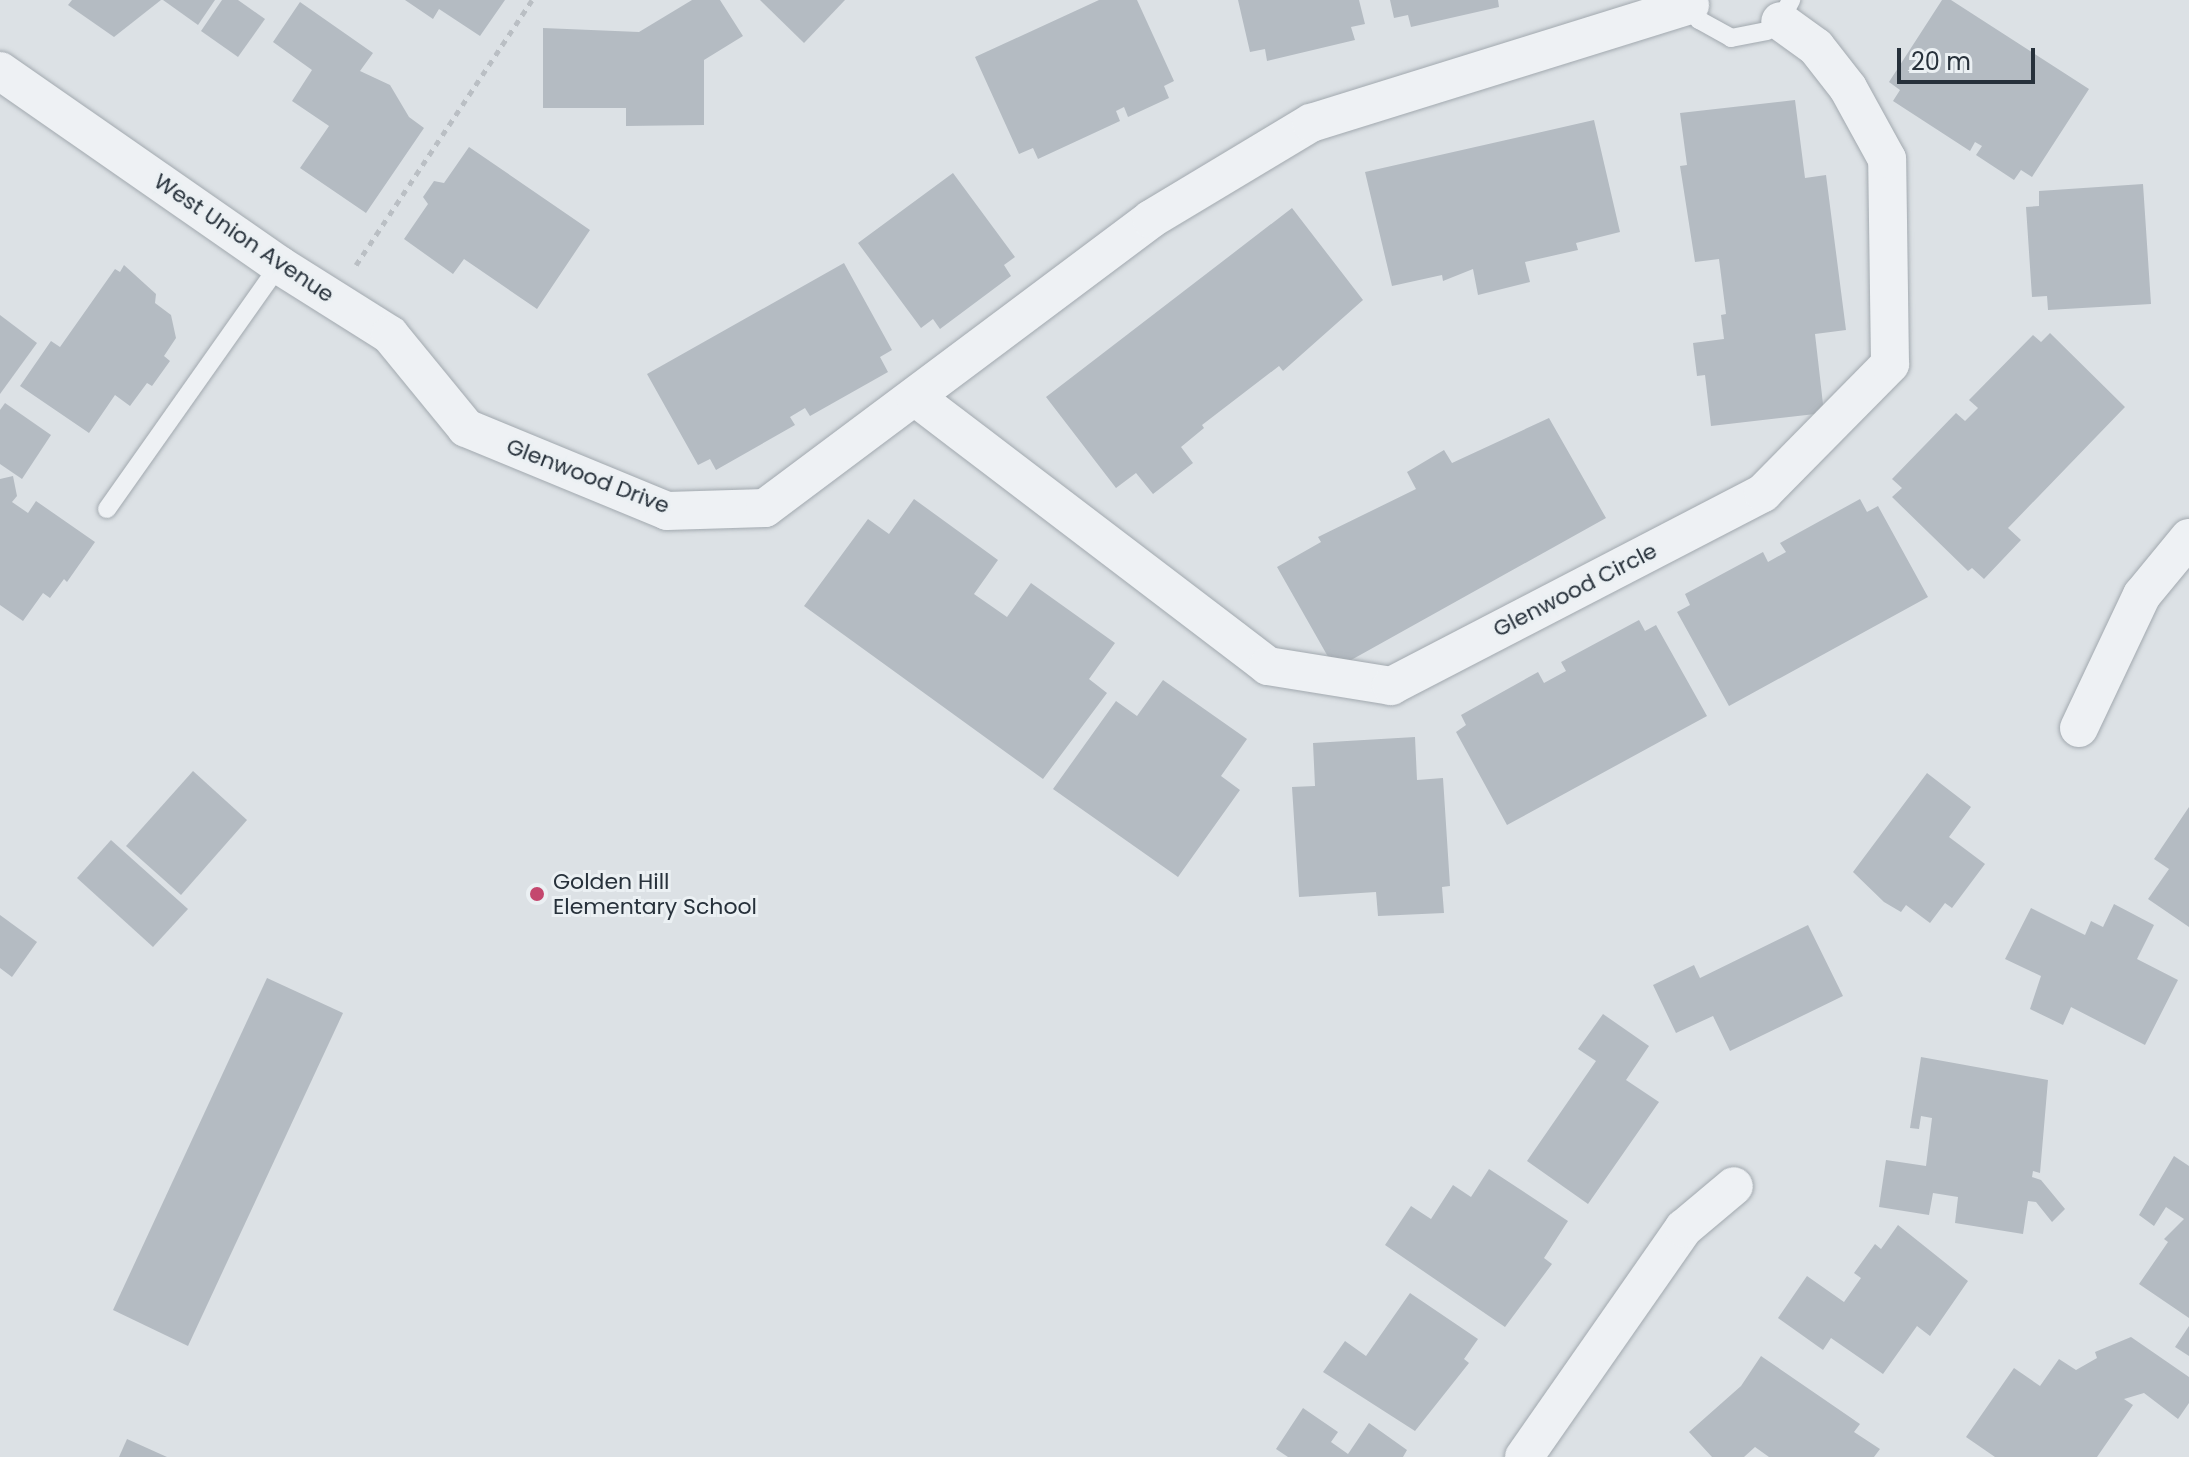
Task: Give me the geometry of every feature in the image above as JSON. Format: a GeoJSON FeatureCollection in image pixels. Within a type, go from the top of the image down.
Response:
{"type":"FeatureCollection","features":[{"type":"Feature","properties":{"kind":"street","name":"Glenwood Drive"},"geometry":{"type":"LineString","coordinates":[[466,428],[667,511],[765,508],[1151,219],[1311,123],[1689,3]]}},
{"type":"Feature","properties":{"kind":"street","name":"Glenwood Circle"},"geometry":{"type":"LineString","coordinates":[[915,397],[1268,666],[1391,686],[1763,493],[1890,364],[1887,159],[1824,57],[1786,10]]}},
{"type":"Feature","properties":{"kind":"street","name":"West Union Avenue"},"geometry":{"type":"LineString","coordinates":[[0,71],[279,265],[390,335],[466,428]]}},
{"type":"Feature","properties":{"kind":"street"},"geometry":{"type":"LineString","coordinates":[[2079,728],[2142,595],[2189,538]]}},
{"type":"Feature","properties":{"kind":"street"},"geometry":{"type":"LineString","coordinates":[[1524,1457],[1684,1228],[1734,1186]]}},
{"type":"Feature","properties":{"kind":"lane"},"geometry":{"type":"LineString","coordinates":[[1689,3],[1699,20],[1731,38],[1749,37],[1786,10]]}},
{"type":"Feature","properties":{"kind":"lane"},"geometry":{"type":"LineString","coordinates":[[107,509],[279,265]]}},
{"type":"Feature","properties":{"kind":"path"},"geometry":{"type":"LineString","coordinates":[[333,299],[532,0]]}},
{"type":"Feature","properties":{"kind":"building"},"geometry":{"type":"Polygon","coordinates":[[[72,0],[161,0],[114,37],[68,5],[72,0]]]}},
{"type":"Feature","properties":{"kind":"building"},"geometry":{"type":"Polygon","coordinates":[[[163,0],[215,0],[198,25],[163,0]]]}},
{"type":"Feature","properties":{"kind":"building"},"geometry":{"type":"Polygon","coordinates":[[[222,0],[238,0],[265,19],[238,57],[201,31],[222,0]]]}},
{"type":"Feature","properties":{"kind":"building"},"geometry":{"type":"Polygon","coordinates":[[[405,0],[505,0],[480,36],[439,9],[433,19],[405,0]]]}},
{"type":"Feature","properties":{"kind":"building"},"geometry":{"type":"Polygon","coordinates":[[[692,0],[720,0],[743,36],[704,60],[704,125],[626,126],[626,108],[543,108],[543,28],[639,32],[692,0]]]}},
{"type":"Feature","properties":{"kind":"building"},"geometry":{"type":"Polygon","coordinates":[[[760,0],[845,0],[804,43],[760,0]]]}},
{"type":"Feature","properties":{"kind":"building"},"geometry":{"type":"Polygon","coordinates":[[[1099,0],[1137,0],[1174,81],[1164,86],[1169,98],[1128,117],[1124,107],[1116,111],[1120,121],[1038,159],[1033,148],[1019,154],[975,57],[1099,0]]]}},
{"type":"Feature","properties":{"kind":"building"},"geometry":{"type":"Polygon","coordinates":[[[1238,0],[1359,0],[1365,24],[1351,27],[1355,40],[1267,61],[1265,49],[1250,52],[1238,0]]]}},
{"type":"Feature","properties":{"kind":"building"},"geometry":{"type":"Polygon","coordinates":[[[1390,0],[1498,0],[1499,7],[1411,27],[1408,15],[1394,18],[1390,0]]]}},
{"type":"Feature","properties":{"kind":"building"},"geometry":{"type":"Polygon","coordinates":[[[1942,0],[1951,0],[2089,89],[2032,177],[2021,170],[2014,180],[1976,155],[1982,146],[1975,142],[1970,151],[1893,101],[1900,90],[1889,82],[1942,0]]]}},
{"type":"Feature","properties":{"kind":"building"},"geometry":{"type":"Polygon","coordinates":[[[300,2],[373,53],[360,71],[390,85],[409,117],[424,128],[366,213],[300,168],[329,126],[292,101],[312,70],[273,42],[300,2]]]}},
{"type":"Feature","properties":{"kind":"building"},"geometry":{"type":"Polygon","coordinates":[[[1795,100],[1805,178],[1826,175],[1846,330],[1815,334],[1824,413],[1711,426],[1705,375],[1697,376],[1693,343],[1724,339],[1721,315],[1726,314],[1719,259],[1695,262],[1680,166],[1687,165],[1680,113],[1795,100]]]}},
{"type":"Feature","properties":{"kind":"building"},"geometry":{"type":"Polygon","coordinates":[[[1594,120],[1620,232],[1576,243],[1578,250],[1525,262],[1530,282],[1478,295],[1473,269],[1443,281],[1442,275],[1392,286],[1365,172],[1594,120]]]}},
{"type":"Feature","properties":{"kind":"building"},"geometry":{"type":"Polygon","coordinates":[[[469,147],[590,230],[537,309],[464,259],[453,274],[404,239],[428,204],[423,197],[434,181],[444,183],[469,147]]]}},
{"type":"Feature","properties":{"kind":"building"},"geometry":{"type":"Polygon","coordinates":[[[953,173],[1015,257],[1004,265],[1011,276],[940,329],[933,319],[921,328],[858,243],[953,173]]]}},
{"type":"Feature","properties":{"kind":"building"},"geometry":{"type":"Polygon","coordinates":[[[2143,184],[2151,304],[2048,310],[2047,296],[2032,297],[2026,207],[2039,206],[2039,191],[2143,184]]]}},
{"type":"Feature","properties":{"kind":"building"},"geometry":{"type":"Polygon","coordinates":[[[1292,208],[1363,300],[1283,371],[1279,366],[1202,425],[1204,428],[1181,447],[1193,463],[1153,494],[1136,473],[1116,488],[1046,397],[1292,208]]]}},
{"type":"Feature","properties":{"kind":"building"},"geometry":{"type":"Polygon","coordinates":[[[844,263],[892,350],[880,357],[888,372],[810,416],[805,408],[790,417],[795,425],[716,470],[710,459],[698,465],[647,374],[844,263]]]}},
{"type":"Feature","properties":{"kind":"building"},"geometry":{"type":"Polygon","coordinates":[[[124,265],[156,294],[155,303],[171,315],[176,338],[164,356],[170,361],[152,386],[147,383],[130,406],[115,395],[89,433],[20,386],[51,341],[60,347],[115,269],[120,272],[124,265]]]}},
{"type":"Feature","properties":{"kind":"building"},"geometry":{"type":"Polygon","coordinates":[[[0,315],[37,343],[0,394],[0,315]]]}},
{"type":"Feature","properties":{"kind":"building"},"geometry":{"type":"Polygon","coordinates":[[[2050,333],[2125,407],[2008,528],[2021,540],[1984,579],[1972,568],[1968,571],[1892,497],[1902,488],[1892,479],[1956,413],[1965,421],[1978,408],[1969,400],[2033,335],[2041,342],[2050,333]]]}},
{"type":"Feature","properties":{"kind":"building"},"geometry":{"type":"Polygon","coordinates":[[[5,403],[51,435],[22,479],[0,464],[0,410],[5,403]]]}},
{"type":"Feature","properties":{"kind":"building"},"geometry":{"type":"Polygon","coordinates":[[[1549,418],[1606,518],[1335,669],[1277,567],[1321,542],[1318,537],[1416,489],[1407,472],[1444,450],[1452,463],[1549,418]]]}},
{"type":"Feature","properties":{"kind":"building"},"geometry":{"type":"Polygon","coordinates":[[[13,476],[17,496],[12,502],[28,513],[36,501],[95,542],[67,582],[64,579],[50,598],[43,593],[23,621],[0,605],[0,479],[13,476]]]}},
{"type":"Feature","properties":{"kind":"building"},"geometry":{"type":"Polygon","coordinates":[[[914,499],[998,560],[974,594],[1007,617],[1031,583],[1115,643],[1089,679],[1107,693],[1043,779],[804,606],[868,519],[889,534],[914,499]]]}},
{"type":"Feature","properties":{"kind":"building"},"geometry":{"type":"Polygon","coordinates":[[[1860,499],[1867,512],[1878,506],[1928,597],[1729,706],[1677,612],[1690,605],[1685,594],[1763,552],[1768,562],[1786,552],[1780,543],[1860,499]]]}},
{"type":"Feature","properties":{"kind":"building"},"geometry":{"type":"Polygon","coordinates":[[[1639,620],[1645,631],[1656,625],[1707,716],[1507,825],[1456,732],[1466,725],[1461,715],[1538,672],[1544,683],[1566,671],[1561,662],[1639,620]]]}},
{"type":"Feature","properties":{"kind":"building"},"geometry":{"type":"Polygon","coordinates":[[[1163,680],[1247,739],[1221,776],[1240,790],[1178,877],[1053,789],[1116,701],[1137,716],[1163,680]]]}},
{"type":"Feature","properties":{"kind":"building"},"geometry":{"type":"Polygon","coordinates":[[[1415,737],[1417,780],[1443,778],[1450,886],[1442,887],[1444,913],[1378,916],[1376,892],[1299,897],[1292,787],[1315,786],[1313,743],[1415,737]]]}},
{"type":"Feature","properties":{"kind":"building"},"geometry":{"type":"Polygon","coordinates":[[[193,771],[247,820],[181,895],[126,846],[193,771]]]}},
{"type":"Feature","properties":{"kind":"building"},"geometry":{"type":"Polygon","coordinates":[[[1927,773],[1971,807],[1949,837],[1985,864],[1952,908],[1945,903],[1930,923],[1906,905],[1901,912],[1884,902],[1853,872],[1927,773]]]}},
{"type":"Feature","properties":{"kind":"building"},"geometry":{"type":"Polygon","coordinates":[[[2189,807],[2189,927],[2148,899],[2169,869],[2154,859],[2189,807]]]}},
{"type":"Feature","properties":{"kind":"building"},"geometry":{"type":"Polygon","coordinates":[[[111,840],[188,909],[153,947],[77,878],[111,840]]]}},
{"type":"Feature","properties":{"kind":"building"},"geometry":{"type":"Polygon","coordinates":[[[2114,904],[2154,925],[2137,959],[2178,980],[2145,1045],[2071,1007],[2063,1025],[2030,1009],[2041,976],[2005,959],[2031,908],[2085,935],[2091,921],[2103,927],[2114,904]]]}},
{"type":"Feature","properties":{"kind":"building"},"geometry":{"type":"Polygon","coordinates":[[[0,915],[37,942],[12,977],[0,968],[0,915]]]}},
{"type":"Feature","properties":{"kind":"building"},"geometry":{"type":"Polygon","coordinates":[[[1808,925],[1843,996],[1730,1051],[1713,1016],[1676,1033],[1653,985],[1694,965],[1700,978],[1808,925]]]}},
{"type":"Feature","properties":{"kind":"building"},"geometry":{"type":"Polygon","coordinates":[[[267,978],[343,1013],[188,1346],[113,1310],[267,978]]]}},
{"type":"Feature","properties":{"kind":"building"},"geometry":{"type":"Polygon","coordinates":[[[1603,1014],[1649,1046],[1626,1080],[1659,1102],[1588,1204],[1527,1161],[1596,1061],[1578,1049],[1603,1014]]]}},
{"type":"Feature","properties":{"kind":"building"},"geometry":{"type":"Polygon","coordinates":[[[1921,1057],[2048,1080],[2040,1173],[2033,1171],[2032,1177],[2041,1180],[2065,1209],[2052,1222],[2036,1202],[2028,1201],[2023,1234],[1955,1223],[1958,1197],[1933,1193],[1929,1215],[1879,1207],[1886,1160],[1926,1166],[1932,1118],[1921,1116],[1919,1129],[1910,1128],[1921,1057]]]}},
{"type":"Feature","properties":{"kind":"building"},"geometry":{"type":"Polygon","coordinates":[[[2174,1156],[2189,1166],[2189,1318],[2139,1284],[2168,1242],[2164,1239],[2184,1219],[2166,1207],[2154,1226],[2139,1215],[2174,1156]]]}},
{"type":"Feature","properties":{"kind":"building"},"geometry":{"type":"Polygon","coordinates":[[[1489,1169],[1568,1221],[1544,1258],[1552,1264],[1505,1327],[1385,1245],[1411,1206],[1431,1219],[1453,1185],[1471,1197],[1489,1169]]]}},
{"type":"Feature","properties":{"kind":"building"},"geometry":{"type":"Polygon","coordinates":[[[1898,1225],[1968,1281],[1930,1336],[1917,1326],[1883,1374],[1831,1338],[1823,1350],[1778,1318],[1807,1276],[1844,1302],[1861,1278],[1854,1273],[1875,1244],[1881,1249],[1898,1225]]]}},
{"type":"Feature","properties":{"kind":"building"},"geometry":{"type":"Polygon","coordinates":[[[1410,1293],[1478,1339],[1464,1359],[1469,1363],[1415,1431],[1323,1372],[1345,1341],[1366,1356],[1410,1293]]]}},
{"type":"Feature","properties":{"kind":"building"},"geometry":{"type":"Polygon","coordinates":[[[2189,1326],[2189,1356],[2175,1347],[2189,1326]]]}},
{"type":"Feature","properties":{"kind":"building"},"geometry":{"type":"Polygon","coordinates":[[[2131,1337],[2189,1377],[2189,1403],[2178,1419],[2144,1393],[2124,1399],[2133,1405],[2097,1457],[1995,1457],[1966,1437],[2014,1368],[2040,1386],[2059,1359],[2076,1370],[2097,1358],[2095,1352],[2131,1337]]]}},
{"type":"Feature","properties":{"kind":"building"},"geometry":{"type":"Polygon","coordinates":[[[1761,1356],[1860,1424],[1854,1432],[1880,1449],[1874,1457],[1769,1457],[1755,1447],[1744,1457],[1712,1457],[1689,1432],[1741,1386],[1761,1356]]]}},
{"type":"Feature","properties":{"kind":"building"},"geometry":{"type":"Polygon","coordinates":[[[1303,1408],[1338,1432],[1331,1442],[1348,1454],[1369,1423],[1407,1450],[1403,1457],[1288,1457],[1276,1449],[1303,1408]]]}},
{"type":"Feature","properties":{"kind":"building"},"geometry":{"type":"Polygon","coordinates":[[[127,1439],[167,1457],[119,1457],[127,1439]]]}},
{"type":"Feature","properties":{"kind":"place","name":"Golden Hill Elementary School"},"geometry":{"type":"Point","coordinates":[537,894]}}]}
